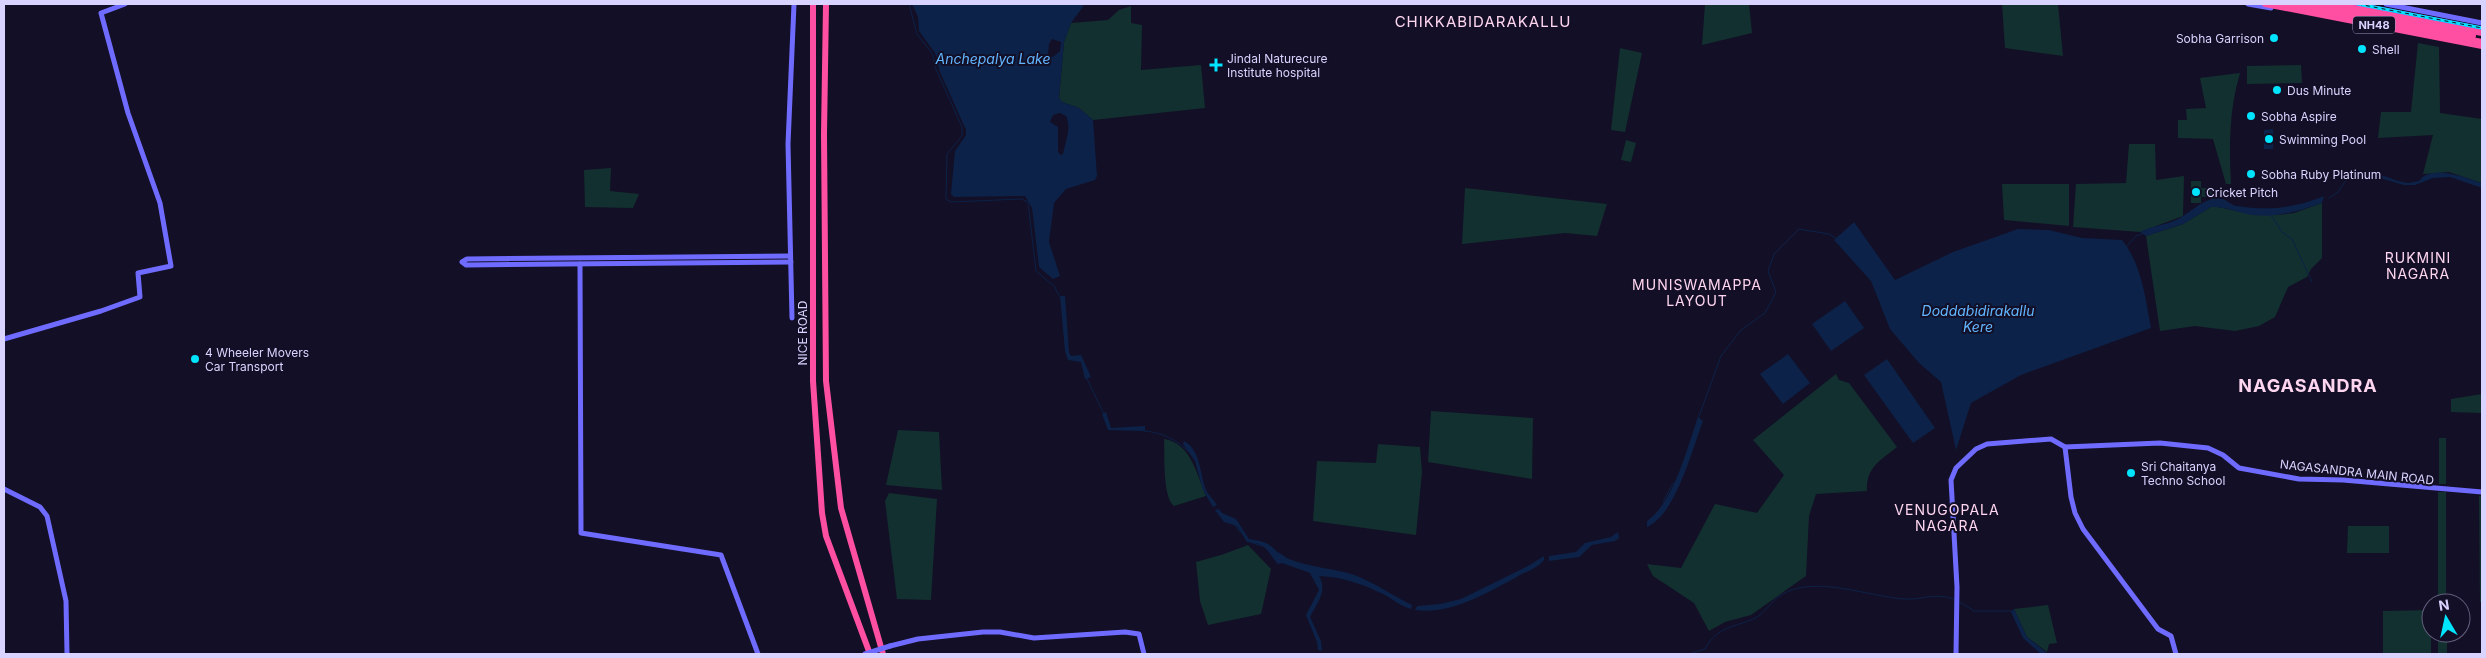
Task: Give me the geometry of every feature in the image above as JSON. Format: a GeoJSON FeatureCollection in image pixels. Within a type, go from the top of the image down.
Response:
{"type":"FeatureCollection","features":[{"type":"Feature","properties":{"kind":"highway","name":"NICE ROAD"},"geometry":{"type":"LineString","coordinates":[[814,4],[814,382],[822,512],[826,536],[870,654]]}},
{"type":"Feature","properties":{"kind":"highway","name":"NICE ROAD"},"geometry":{"type":"LineString","coordinates":[[826,4],[824,134],[826,382],[841,508],[883,654]]}},
{"type":"Feature","properties":{"kind":"highway","name":"NH48"},"geometry":{"type":"LineString","coordinates":[[2265,4],[2423,34],[2482,48]]}},
{"type":"Feature","properties":{"kind":"highway"},"geometry":{"type":"LineString","coordinates":[[2287,4],[2482,42]]}},
{"type":"Feature","properties":{"kind":"highway"},"geometry":{"type":"LineString","coordinates":[[2310,4],[2482,38]]}},
{"type":"Feature","properties":{"kind":"highway","name":"NH48"},"geometry":{"type":"LineString","coordinates":[[2334,4],[2482,31]]}},
{"type":"Feature","properties":{"kind":"highway"},"geometry":{"type":"LineString","coordinates":[[2423,34],[2425,22]]}},
{"type":"Feature","properties":{"kind":"street"},"geometry":{"type":"LineString","coordinates":[[4,339],[101,312],[140,297],[138,273],[171,266],[160,203],[128,113],[101,13],[125,4]]}},
{"type":"Feature","properties":{"kind":"street"},"geometry":{"type":"LineString","coordinates":[[792,318],[788,144],[794,4]]}},
{"type":"Feature","properties":{"kind":"street"},"geometry":{"type":"LineString","coordinates":[[2248,4],[2482,48]]}},
{"type":"Feature","properties":{"kind":"street"},"geometry":{"type":"LineString","coordinates":[[2354,4],[2482,31]]}},
{"type":"Feature","properties":{"kind":"street"},"geometry":{"type":"LineString","coordinates":[[2386,4],[2482,23]]}},
{"type":"Feature","properties":{"kind":"street"},"geometry":{"type":"LineString","coordinates":[[790,256],[467,259],[462,262],[466,265],[790,262]]}},
{"type":"Feature","properties":{"kind":"street"},"geometry":{"type":"LineString","coordinates":[[580,264],[581,533],[721,555],[758,654]]}},
{"type":"Feature","properties":{"kind":"street","name":"NAGASANDRA MAIN ROAD"},"geometry":{"type":"LineString","coordinates":[[1956,654],[1957,601],[1951,480],[1956,468],[1976,449],[1987,444],[2052,440],[2065,447],[2160,443],[2208,448],[2224,455],[2239,468],[2299,479],[2343,480],[2482,492]]}},
{"type":"Feature","properties":{"kind":"street"},"geometry":{"type":"LineString","coordinates":[[2065,447],[2068,479],[2075,513],[2086,535],[2158,629],[2172,636],[2176,654]]}},
{"type":"Feature","properties":{"kind":"street"},"geometry":{"type":"LineString","coordinates":[[4,490],[40,507],[47,516],[66,602],[67,654]]}},
{"type":"Feature","properties":{"kind":"street"},"geometry":{"type":"LineString","coordinates":[[864,654],[918,639],[983,632],[1000,632],[1048,638],[1125,632],[1139,634],[1144,654]]}},
{"type":"Feature","properties":{"kind":"green space"},"geometry":{"type":"Polygon","coordinates":[[[1705,4],[1749,4],[1752,33],[1702,45],[1705,4]]]}},
{"type":"Feature","properties":{"kind":"green space"},"geometry":{"type":"Polygon","coordinates":[[[2002,4],[2058,4],[2063,56],[2005,48],[2002,4]]]}},
{"type":"Feature","properties":{"kind":"green space"},"geometry":{"type":"Polygon","coordinates":[[[1131,6],[1131,23],[1142,25],[1141,70],[1201,65],[1205,108],[1093,120],[1079,108],[1062,102],[1059,98],[1064,42],[1071,23],[1108,20],[1119,10],[1131,6]]]}},
{"type":"Feature","properties":{"kind":"green space"},"geometry":{"type":"Polygon","coordinates":[[[2418,43],[2439,47],[2440,113],[2482,119],[2482,183],[2449,172],[2423,174],[2433,135],[2378,138],[2381,112],[2411,112],[2418,43]]]}},
{"type":"Feature","properties":{"kind":"green space"},"geometry":{"type":"Polygon","coordinates":[[[1620,48],[1642,53],[1625,132],[1611,130],[1620,48]]]}},
{"type":"Feature","properties":{"kind":"green space"},"geometry":{"type":"Polygon","coordinates":[[[2301,65],[2302,83],[2247,84],[2247,66],[2301,65]]]}},
{"type":"Feature","properties":{"kind":"green space"},"geometry":{"type":"Polygon","coordinates":[[[2240,73],[2236,87],[2231,128],[2231,184],[2226,184],[2213,139],[2178,138],[2178,120],[2187,120],[2186,109],[2206,108],[2200,78],[2240,73]]]}},
{"type":"Feature","properties":{"kind":"green space"},"geometry":{"type":"Polygon","coordinates":[[[1626,140],[1636,143],[1631,162],[1621,160],[1626,140]]]}},
{"type":"Feature","properties":{"kind":"green space"},"geometry":{"type":"Polygon","coordinates":[[[2129,144],[2155,144],[2156,180],[2184,176],[2183,216],[2140,232],[2073,227],[2076,184],[2126,183],[2129,144]]]}},
{"type":"Feature","properties":{"kind":"green space"},"geometry":{"type":"Polygon","coordinates":[[[611,168],[610,191],[639,194],[633,208],[585,207],[584,170],[611,168]]]}},
{"type":"Feature","properties":{"kind":"green space","name":"Cricket Pitch"},"geometry":{"type":"Polygon","coordinates":[[[2191,181],[2201,181],[2201,188],[2212,188],[2212,197],[2202,197],[2201,194],[2201,203],[2191,203],[2191,181]]]}},
{"type":"Feature","properties":{"kind":"green space"},"geometry":{"type":"Polygon","coordinates":[[[2002,184],[2069,184],[2069,226],[2004,220],[2002,184]]]}},
{"type":"Feature","properties":{"kind":"green space"},"geometry":{"type":"Polygon","coordinates":[[[1465,188],[1607,204],[1597,236],[1565,233],[1462,244],[1465,188]]]}},
{"type":"Feature","properties":{"kind":"green space"},"geometry":{"type":"Polygon","coordinates":[[[2322,203],[2322,258],[2311,269],[2307,277],[2288,287],[2275,317],[2259,326],[2235,331],[2195,326],[2160,331],[2146,236],[2183,224],[2211,207],[2255,215],[2278,215],[2294,213],[2322,203]]]}},
{"type":"Feature","properties":{"kind":"green space"},"geometry":{"type":"Polygon","coordinates":[[[1836,374],[1839,380],[1849,383],[1897,447],[1875,465],[1869,476],[1867,491],[1816,494],[1809,516],[1806,576],[1751,615],[1725,622],[1709,631],[1694,603],[1653,576],[1647,564],[1681,568],[1715,504],[1757,513],[1784,475],[1753,440],[1836,374]]]}},
{"type":"Feature","properties":{"kind":"green space"},"geometry":{"type":"Polygon","coordinates":[[[2482,394],[2482,413],[2451,412],[2451,399],[2482,394]]]}},
{"type":"Feature","properties":{"kind":"green space"},"geometry":{"type":"Polygon","coordinates":[[[1431,411],[1533,418],[1532,479],[1428,462],[1431,411]]]}},
{"type":"Feature","properties":{"kind":"green space"},"geometry":{"type":"Polygon","coordinates":[[[898,430],[939,432],[942,490],[886,485],[898,430]]]}},
{"type":"Feature","properties":{"kind":"green space"},"geometry":{"type":"Polygon","coordinates":[[[2439,438],[2446,438],[2446,484],[2439,484],[2439,438]]]}},
{"type":"Feature","properties":{"kind":"green space"},"geometry":{"type":"Polygon","coordinates":[[[1164,439],[1173,442],[1187,453],[1206,496],[1174,506],[1170,501],[1164,465],[1164,439]]]}},
{"type":"Feature","properties":{"kind":"green space"},"geometry":{"type":"Polygon","coordinates":[[[1378,444],[1420,447],[1422,472],[1416,535],[1313,521],[1317,461],[1376,463],[1378,444]]]}},
{"type":"Feature","properties":{"kind":"green space"},"geometry":{"type":"Polygon","coordinates":[[[2438,492],[2446,492],[2446,593],[2438,593],[2438,492]]]}},
{"type":"Feature","properties":{"kind":"green space"},"geometry":{"type":"Polygon","coordinates":[[[889,493],[937,499],[931,600],[897,599],[885,501],[889,493]]]}},
{"type":"Feature","properties":{"kind":"green space"},"geometry":{"type":"Polygon","coordinates":[[[2479,496],[2482,496],[2482,602],[2480,602],[2479,496]]]}},
{"type":"Feature","properties":{"kind":"green space"},"geometry":{"type":"Polygon","coordinates":[[[2348,526],[2389,526],[2389,553],[2347,553],[2348,526]]]}},
{"type":"Feature","properties":{"kind":"green space"},"geometry":{"type":"Polygon","coordinates":[[[1248,545],[1271,569],[1261,614],[1208,625],[1200,601],[1196,562],[1248,545]]]}},
{"type":"Feature","properties":{"kind":"green space"},"geometry":{"type":"Polygon","coordinates":[[[2048,605],[2057,643],[2049,644],[2047,652],[2027,637],[2014,609],[2048,605]]]}},
{"type":"Feature","properties":{"kind":"green space"},"geometry":{"type":"Polygon","coordinates":[[[2421,610],[2421,643],[2431,643],[2431,654],[2383,654],[2383,611],[2421,610]]]}},
{"type":"Feature","properties":{"kind":"green space"},"geometry":{"type":"Polygon","coordinates":[[[2438,643],[2447,643],[2447,654],[2438,654],[2438,643]]]}},
{"type":"Feature","properties":{"kind":"water","name":"Anchepalya Lake"},"geometry":{"type":"Polygon","coordinates":[[[912,4],[1085,4],[1071,23],[1064,42],[1059,98],[1062,102],[1079,108],[1093,120],[1097,176],[1095,180],[1066,189],[1054,203],[1049,242],[1060,276],[1053,279],[1039,267],[1032,208],[1025,196],[954,197],[951,194],[955,151],[966,135],[966,130],[940,72],[935,53],[919,31],[918,17],[912,4]],[[1052,39],[1049,44],[1048,55],[1053,57],[1060,51],[1061,42],[1052,39]],[[1060,113],[1053,115],[1050,122],[1058,127],[1058,152],[1061,155],[1063,154],[1068,135],[1068,121],[1066,116],[1060,113]]]}},
{"type":"Feature","properties":{"kind":"water","name":"Swimming Pool"},"geometry":{"type":"Polygon","coordinates":[[[2273,129],[2273,149],[2264,149],[2264,130],[2273,129]]]}},
{"type":"Feature","properties":{"kind":"water"},"geometry":{"type":"Polygon","coordinates":[[[2367,170],[2408,183],[2419,181],[2424,176],[2432,173],[2449,173],[2482,183],[2482,188],[2450,177],[2433,178],[2415,185],[2404,185],[2366,174],[2367,170]]]}},
{"type":"Feature","properties":{"kind":"water"},"geometry":{"type":"Polygon","coordinates":[[[2324,196],[2322,203],[2271,216],[2253,215],[2211,207],[2183,224],[2146,236],[2140,232],[2176,220],[2211,199],[2223,199],[2237,206],[2271,208],[2292,206],[2324,196]]]}},
{"type":"Feature","properties":{"kind":"water","name":"Doddabidirakallu Kere"},"geometry":{"type":"Polygon","coordinates":[[[1854,222],[1895,280],[1953,252],[2018,229],[2049,230],[2082,238],[2122,240],[2129,250],[2138,271],[2151,328],[2021,375],[1971,403],[1956,450],[1941,382],[1919,363],[1890,329],[1871,281],[1834,240],[1854,222]]]}},
{"type":"Feature","properties":{"kind":"water"},"geometry":{"type":"Polygon","coordinates":[[[1060,296],[1065,296],[1069,352],[1071,356],[1081,355],[1091,377],[1085,379],[1081,362],[1068,360],[1065,351],[1060,296]]]}},
{"type":"Feature","properties":{"kind":"water"},"geometry":{"type":"Polygon","coordinates":[[[1845,301],[1864,328],[1831,351],[1812,324],[1845,301]]]}},
{"type":"Feature","properties":{"kind":"water"},"geometry":{"type":"Polygon","coordinates":[[[1788,354],[1810,383],[1783,404],[1760,374],[1788,354]]]}},
{"type":"Feature","properties":{"kind":"water"},"geometry":{"type":"Polygon","coordinates":[[[1887,359],[1935,428],[1913,443],[1864,375],[1887,359]]]}},
{"type":"Feature","properties":{"kind":"water"},"geometry":{"type":"Polygon","coordinates":[[[1106,412],[1111,428],[1145,426],[1145,431],[1108,430],[1102,414],[1106,412]]]}},
{"type":"Feature","properties":{"kind":"water"},"geometry":{"type":"Polygon","coordinates":[[[1698,417],[1703,421],[1682,480],[1666,509],[1657,520],[1647,527],[1647,521],[1665,501],[1672,488],[1698,417]]]}},
{"type":"Feature","properties":{"kind":"water"},"geometry":{"type":"Polygon","coordinates":[[[1184,441],[1190,445],[1197,457],[1204,485],[1217,505],[1213,507],[1203,490],[1195,461],[1183,444],[1184,441]]]}},
{"type":"Feature","properties":{"kind":"water"},"geometry":{"type":"Polygon","coordinates":[[[1219,509],[1222,513],[1236,519],[1249,539],[1264,542],[1283,556],[1297,562],[1357,576],[1412,605],[1411,609],[1360,584],[1344,579],[1319,576],[1322,592],[1310,617],[1321,641],[1322,651],[1318,650],[1317,642],[1306,615],[1319,590],[1310,573],[1282,563],[1278,564],[1263,546],[1247,542],[1237,526],[1224,522],[1215,510],[1219,509]]]}},
{"type":"Feature","properties":{"kind":"water"},"geometry":{"type":"Polygon","coordinates":[[[1618,532],[1619,538],[1615,541],[1592,545],[1579,557],[1549,561],[1549,556],[1576,552],[1585,543],[1611,537],[1618,532]]]}},
{"type":"Feature","properties":{"kind":"water"},"geometry":{"type":"Polygon","coordinates":[[[1544,556],[1544,560],[1533,569],[1467,602],[1428,611],[1415,610],[1417,606],[1440,604],[1461,599],[1528,566],[1544,556]]]}},
{"type":"Feature","properties":{"kind":"water"},"geometry":{"type":"Polygon","coordinates":[[[2014,609],[2027,637],[2048,654],[2041,654],[2023,638],[2011,612],[2014,609]]]}},
{"type":"Feature","properties":{"kind":"waterway"},"geometry":{"type":"LineString","coordinates":[[909,4],[917,34],[932,53],[936,69],[962,127],[962,136],[947,154],[946,199],[951,202],[1021,199],[1028,202],[1036,271],[1054,286],[1060,297]]}},
{"type":"Feature","properties":{"kind":"waterway"},"geometry":{"type":"LineString","coordinates":[[2329,198],[2338,192],[2348,177],[2366,172]]}},
{"type":"Feature","properties":{"kind":"waterway"},"geometry":{"type":"LineString","coordinates":[[2270,214],[2283,233],[2292,239],[2312,282]]}},
{"type":"Feature","properties":{"kind":"waterway"},"geometry":{"type":"LineString","coordinates":[[1698,419],[1721,356],[1741,330],[1765,313],[1776,292],[1768,271],[1774,254],[1799,229],[1829,234],[1837,239]]}},
{"type":"Feature","properties":{"kind":"waterway"},"geometry":{"type":"LineString","coordinates":[[2126,247],[2136,236],[2142,234]]}},
{"type":"Feature","properties":{"kind":"waterway"},"geometry":{"type":"LineString","coordinates":[[1086,377],[1104,414]]}},
{"type":"Feature","properties":{"kind":"waterway"},"geometry":{"type":"LineString","coordinates":[[1144,431],[1157,433],[1169,438],[1180,444],[1190,453]]}},
{"type":"Feature","properties":{"kind":"waterway"},"geometry":{"type":"LineString","coordinates":[[1663,502],[1673,483]]}},
{"type":"Feature","properties":{"kind":"waterway"},"geometry":{"type":"LineString","coordinates":[[1235,525],[1240,532]]}},
{"type":"Feature","properties":{"kind":"waterway"},"geometry":{"type":"LineString","coordinates":[[1250,542],[1265,547]]}},
{"type":"Feature","properties":{"kind":"waterway"},"geometry":{"type":"LineString","coordinates":[[1279,553],[1286,558]]}},
{"type":"Feature","properties":{"kind":"waterway"},"geometry":{"type":"LineString","coordinates":[[1689,654],[1705,649],[1715,636],[1755,618],[1781,595],[1795,589],[1810,586],[1842,588],[1905,599],[1934,596],[1954,599]]}},
{"type":"Feature","properties":{"kind":"waterway"},"geometry":{"type":"LineString","coordinates":[[1958,601],[1974,611],[2012,611]]}},
{"type":"Feature","properties":{"kind":"railway"},"geometry":{"type":"LineString","coordinates":[[2358,4],[2482,28]]}},
{"type":"Feature","properties":{"kind":"place","name":"Sobha Garrison"},"geometry":{"type":"Point","coordinates":[2274,38]}},
{"type":"Feature","properties":{"kind":"place","name":"Shell"},"geometry":{"type":"Point","coordinates":[2362,49]}},
{"type":"Feature","properties":{"kind":"place","name":"Jindal Naturecure Institute hospital"},"geometry":{"type":"Point","coordinates":[1216,65]}},
{"type":"Feature","properties":{"kind":"place","name":"Dus Minute"},"geometry":{"type":"Point","coordinates":[2277,90]}},
{"type":"Feature","properties":{"kind":"place","name":"Sobha Aspire"},"geometry":{"type":"Point","coordinates":[2251,116]}},
{"type":"Feature","properties":{"kind":"place","name":"Swimming Pool"},"geometry":{"type":"Point","coordinates":[2269,139]}},
{"type":"Feature","properties":{"kind":"place","name":"Sobha Ruby Platinum"},"geometry":{"type":"Point","coordinates":[2251,174]}},
{"type":"Feature","properties":{"kind":"place","name":"Cricket Pitch"},"geometry":{"type":"Point","coordinates":[2196,192]}},
{"type":"Feature","properties":{"kind":"place","name":"4 Wheeler Movers Car Transport"},"geometry":{"type":"Point","coordinates":[195,359]}},
{"type":"Feature","properties":{"kind":"place","name":"Sri Chaitanya Techno School"},"geometry":{"type":"Point","coordinates":[2131,473]}},
{"type":"Feature","properties":{"kind":"district","name":"CHIKKABIDARAKALLU"},"geometry":{"type":"Point","coordinates":[1483,21]}},
{"type":"Feature","properties":{"kind":"district","name":"RUKMINI NAGARA"},"geometry":{"type":"Point","coordinates":[2418,266]}},
{"type":"Feature","properties":{"kind":"district","name":"MUNISWAMAPPA LAYOUT"},"geometry":{"type":"Point","coordinates":[1697,292]}},
{"type":"Feature","properties":{"kind":"district","name":"NAGASANDRA"},"geometry":{"type":"Point","coordinates":[2308,385]}},
{"type":"Feature","properties":{"kind":"district","name":"VENUGOPALA NAGARA"},"geometry":{"type":"Point","coordinates":[1947,518]}}]}
